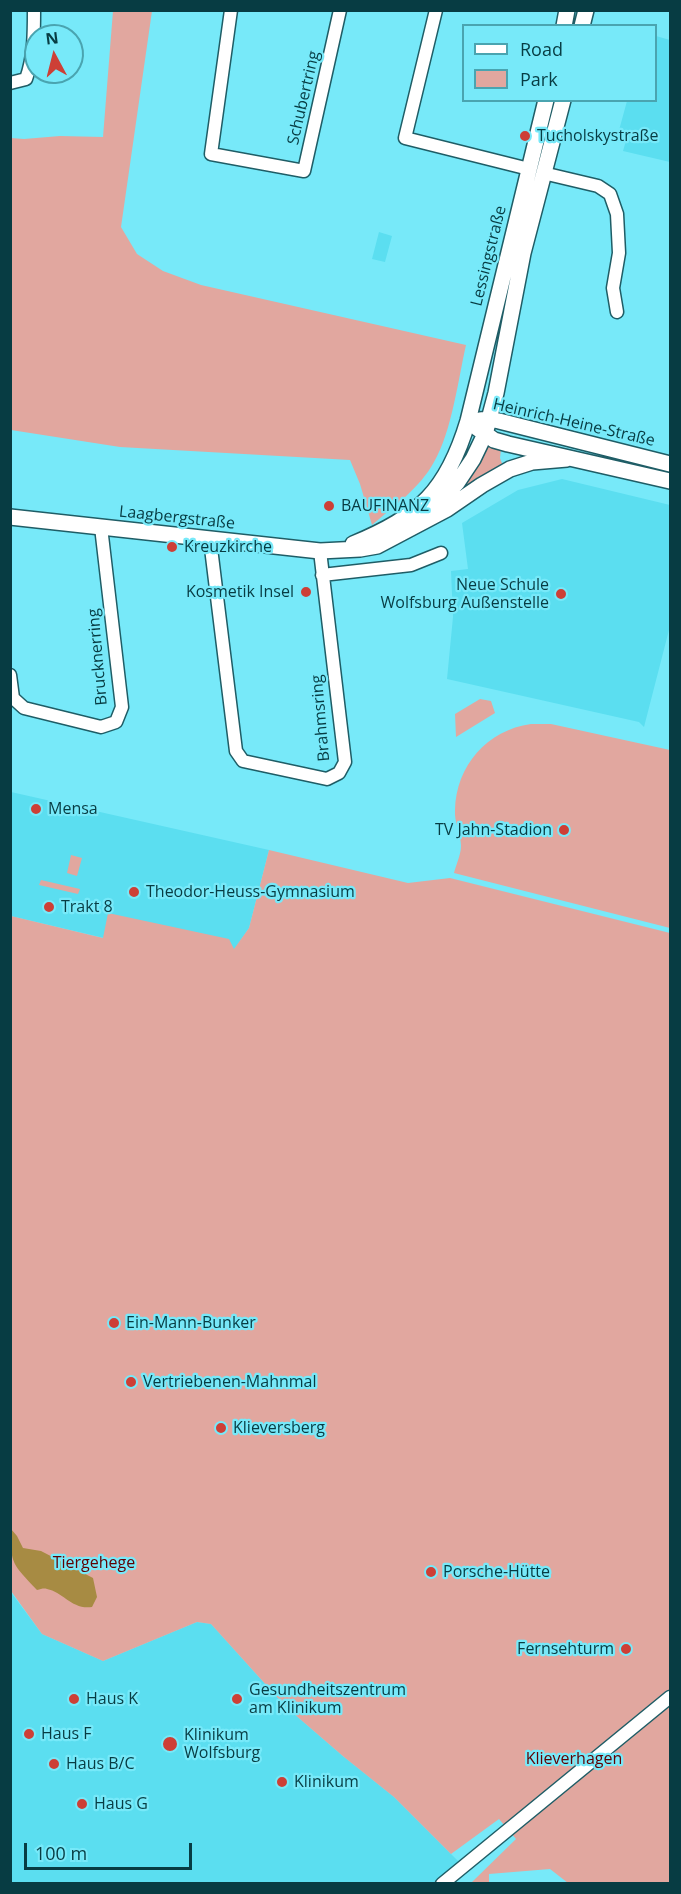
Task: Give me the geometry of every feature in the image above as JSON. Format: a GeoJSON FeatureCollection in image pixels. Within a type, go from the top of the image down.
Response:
{"type":"FeatureCollection","features":[{"type":"Feature","properties":{"kind":"street"},"geometry":{"type":"LineString","coordinates":[[10,83],[26,79],[31,66],[34,10]]}},
{"type":"Feature","properties":{"kind":"street","name":"Schubertring"},"geometry":{"type":"LineString","coordinates":[[231,10],[211,154],[304,171],[340,10]]}},
{"type":"Feature","properties":{"kind":"street"},"geometry":{"type":"LineString","coordinates":[[436,10],[405,138],[598,186],[610,194],[617,214],[619,253],[613,288],[617,312]]}},
{"type":"Feature","properties":{"kind":"street","name":"Lessingstraße"},"geometry":{"type":"LineString","coordinates":[[487,427],[523,253],[546,102]]}},
{"type":"Feature","properties":{"kind":"street","name":"Lessingstraße"},"geometry":{"type":"LineString","coordinates":[[468,421],[536,171],[561,102]]}},
{"type":"Feature","properties":{"kind":"street","name":"Heinrich-Heine-Straße"},"geometry":{"type":"LineString","coordinates":[[468,421],[487,427],[670,464]]}},
{"type":"Feature","properties":{"kind":"street","name":"Laagbergstraße"},"geometry":{"type":"LineString","coordinates":[[339,550],[394,525],[423,504],[450,469],[468,421]]}},
{"type":"Feature","properties":{"kind":"street","name":"Heinrich-Heine-Straße"},"geometry":{"type":"LineString","coordinates":[[487,427],[508,444],[670,481]]}},
{"type":"Feature","properties":{"kind":"street","name":"Laagbergstraße"},"geometry":{"type":"LineString","coordinates":[[411,528],[457,483],[473,459],[487,427]]}},
{"type":"Feature","properties":{"kind":"street","name":"Heinrich-Heine-Straße"},"geometry":{"type":"LineString","coordinates":[[447,509],[482,484],[510,469],[532,462],[567,459]]}},
{"type":"Feature","properties":{"kind":"street","name":"Laagbergstraße"},"geometry":{"type":"LineString","coordinates":[[10,517],[320,551],[376,546],[447,509]]}},
{"type":"Feature","properties":{"kind":"street","name":"Brucknerring"},"geometry":{"type":"LineString","coordinates":[[10,675],[13,698],[24,708],[101,727],[116,722],[122,707],[101,527]]}},
{"type":"Feature","properties":{"kind":"street","name":"Brahmsring"},"geometry":{"type":"LineString","coordinates":[[210,540],[236,751],[243,761],[327,779],[339,773],[345,762],[320,551]]}},
{"type":"Feature","properties":{"kind":"street"},"geometry":{"type":"LineString","coordinates":[[322,575],[411,565],[441,553]]}},
{"type":"Feature","properties":{"kind":"street"},"geometry":{"type":"LineString","coordinates":[[442,1884],[670,1697]]}},
{"type":"Feature","properties":{"kind":"shaded area"},"geometry":{"type":"Polygon","coordinates":[[[657,36],[670,40],[670,162],[623,151],[627,137],[618,134],[627,102],[657,102],[657,36]]]}},
{"type":"Feature","properties":{"kind":"shaded area"},"geometry":{"type":"Polygon","coordinates":[[[379,232],[392,236],[385,262],[372,259],[379,232]]]}},
{"type":"Feature","properties":{"kind":"shaded area","name":"Neue Schule Wolfsburg Außenstelle"},"geometry":{"type":"Polygon","coordinates":[[[562,479],[670,505],[670,626],[644,727],[639,722],[447,679],[453,617],[451,571],[468,569],[462,523],[518,490],[562,479]]]}},
{"type":"Feature","properties":{"kind":"shaded area","name":"Theodor-Heuss-Gymnasium"},"geometry":{"type":"Polygon","coordinates":[[[11,792],[269,850],[249,928],[234,950],[176,955],[11,916],[11,792]]]}},
{"type":"Feature","properties":{"kind":"shaded area"},"geometry":{"type":"Polygon","coordinates":[[[11,1529],[23,1548],[41,1551],[93,1578],[97,1597],[92,1607],[79,1606],[53,1591],[37,1590],[18,1569],[12,1557],[11,1529]]]}},
{"type":"Feature","properties":{"kind":"shaded area","name":"Klinikum Wolfsburg"},"geometry":{"type":"Polygon","coordinates":[[[10,1591],[42,1634],[103,1661],[197,1622],[211,1624],[286,1707],[394,1797],[460,1863],[432,1883],[11,1883],[10,1591]]]}},
{"type":"Feature","properties":{"kind":"green space"},"geometry":{"type":"Polygon","coordinates":[[[113,11],[152,11],[121,227],[137,254],[163,271],[201,285],[466,345],[450,421],[434,462],[422,480],[372,525],[350,460],[120,447],[11,430],[11,138],[103,137],[113,11]]]}},
{"type":"Feature","properties":{"kind":"green space"},"geometry":{"type":"Polygon","coordinates":[[[519,438],[581,453],[640,462],[670,470],[670,475],[518,441],[519,438]]]}},
{"type":"Feature","properties":{"kind":"green space"},"geometry":{"type":"Polygon","coordinates":[[[487,445],[501,449],[500,458],[503,466],[462,491],[460,489],[487,445]]]}},
{"type":"Feature","properties":{"kind":"green space"},"geometry":{"type":"Polygon","coordinates":[[[480,699],[491,701],[495,713],[456,737],[455,714],[480,699]]]}},
{"type":"Feature","properties":{"kind":"green space","name":"TV Jahn-Stadion"},"geometry":{"type":"Polygon","coordinates":[[[531,724],[551,724],[670,750],[670,928],[454,873],[461,846],[455,814],[457,794],[468,765],[488,742],[515,728],[531,724]]]}},
{"type":"Feature","properties":{"kind":"green space"},"geometry":{"type":"Polygon","coordinates":[[[269,850],[408,883],[450,878],[670,933],[670,1883],[568,1883],[550,1869],[489,1874],[489,1883],[471,1883],[516,1839],[499,1819],[451,1854],[394,1797],[286,1707],[211,1624],[197,1622],[103,1661],[42,1634],[11,1591],[11,916],[103,938],[108,913],[229,939],[234,949],[249,928],[269,850]]]}},
{"type":"Feature","properties":{"kind":"green space"},"geometry":{"type":"Polygon","coordinates":[[[71,855],[82,858],[77,876],[67,873],[71,855]]]}},
{"type":"Feature","properties":{"kind":"green space"},"geometry":{"type":"Polygon","coordinates":[[[41,880],[80,889],[78,894],[39,885],[41,880]]]}},
{"type":"Feature","properties":{"kind":"place","name":"Tucholskystraße"},"geometry":{"type":"Point","coordinates":[525,136]}},
{"type":"Feature","properties":{"kind":"place","name":"BAUFINANZ"},"geometry":{"type":"Point","coordinates":[329,506]}},
{"type":"Feature","properties":{"kind":"place","name":"Kreuzkirche"},"geometry":{"type":"Point","coordinates":[172,547]}},
{"type":"Feature","properties":{"kind":"place","name":"Kosmetik Insel"},"geometry":{"type":"Point","coordinates":[306,592]}},
{"type":"Feature","properties":{"kind":"place","name":"Neue Schule Wolfsburg Außenstelle"},"geometry":{"type":"Point","coordinates":[561,594]}},
{"type":"Feature","properties":{"kind":"place","name":"Mensa"},"geometry":{"type":"Point","coordinates":[36,809]}},
{"type":"Feature","properties":{"kind":"place","name":"TV Jahn-Stadion"},"geometry":{"type":"Point","coordinates":[564,830]}},
{"type":"Feature","properties":{"kind":"place","name":"Theodor-Heuss-Gymnasium"},"geometry":{"type":"Point","coordinates":[134,892]}},
{"type":"Feature","properties":{"kind":"place","name":"Trakt 8"},"geometry":{"type":"Point","coordinates":[49,907]}},
{"type":"Feature","properties":{"kind":"place","name":"Ein-Mann-Bunker"},"geometry":{"type":"Point","coordinates":[114,1323]}},
{"type":"Feature","properties":{"kind":"place","name":"Vertriebenen-Mahnmal"},"geometry":{"type":"Point","coordinates":[131,1382]}},
{"type":"Feature","properties":{"kind":"place","name":"Klieversberg"},"geometry":{"type":"Point","coordinates":[221,1428]}},
{"type":"Feature","properties":{"kind":"place","name":"Porsche-Hütte"},"geometry":{"type":"Point","coordinates":[431,1572]}},
{"type":"Feature","properties":{"kind":"place","name":"Fernsehturm"},"geometry":{"type":"Point","coordinates":[626,1649]}},
{"type":"Feature","properties":{"kind":"place","name":"Haus K"},"geometry":{"type":"Point","coordinates":[74,1699]}},
{"type":"Feature","properties":{"kind":"place","name":"Gesundheitszentrum am Klinikum"},"geometry":{"type":"Point","coordinates":[237,1699]}},
{"type":"Feature","properties":{"kind":"place","name":"Haus F"},"geometry":{"type":"Point","coordinates":[29,1734]}},
{"type":"Feature","properties":{"kind":"place","name":"Klinikum Wolfsburg"},"geometry":{"type":"Point","coordinates":[170,1744]}},
{"type":"Feature","properties":{"kind":"place","name":"Haus B/C"},"geometry":{"type":"Point","coordinates":[54,1764]}},
{"type":"Feature","properties":{"kind":"place","name":"Klinikum"},"geometry":{"type":"Point","coordinates":[282,1782]}},
{"type":"Feature","properties":{"kind":"place","name":"Haus G"},"geometry":{"type":"Point","coordinates":[82,1804]}},
{"type":"Feature","properties":{"kind":"park label","name":"Tiergehege"},"geometry":{"type":"Point","coordinates":[94,1563]}},
{"type":"Feature","properties":{"kind":"park label","name":"Klieverhagen"},"geometry":{"type":"Point","coordinates":[574,1759]}}]}
